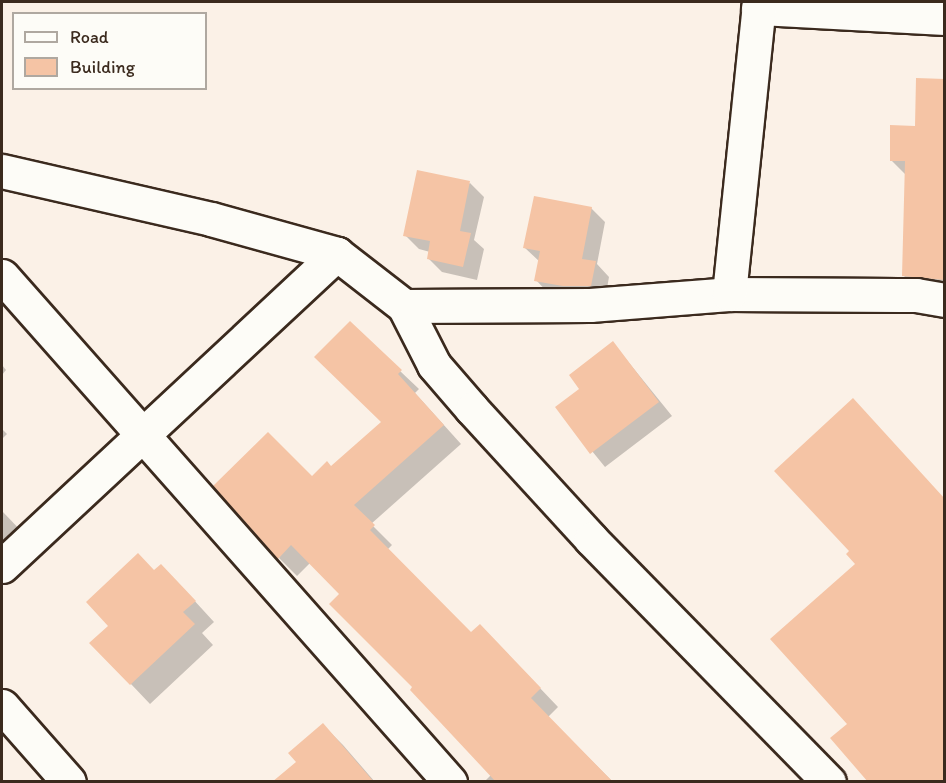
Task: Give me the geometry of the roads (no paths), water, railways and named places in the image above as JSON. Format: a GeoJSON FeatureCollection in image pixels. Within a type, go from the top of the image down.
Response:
{"type":"FeatureCollection","features":[{"type":"Feature","properties":{"kind":"street"},"geometry":{"type":"LineString","coordinates":[[729,294],[758,5],[945,18]]}},
{"type":"Feature","properties":{"kind":"street"},"geometry":{"type":"LineString","coordinates":[[2,171],[211,219],[336,255],[404,306],[434,365],[472,409],[591,538],[829,782]]}},
{"type":"Feature","properties":{"kind":"street"},"geometry":{"type":"LineString","coordinates":[[2,566],[336,255]]}},
{"type":"Feature","properties":{"kind":"street"},"geometry":{"type":"LineString","coordinates":[[2,276],[450,782]]}},
{"type":"Feature","properties":{"kind":"street"},"geometry":{"type":"LineString","coordinates":[[404,306],[590,305],[729,294],[930,297],[945,326]]}},
{"type":"Feature","properties":{"kind":"street"},"geometry":{"type":"LineString","coordinates":[[2,706],[69,782]]}}]}
